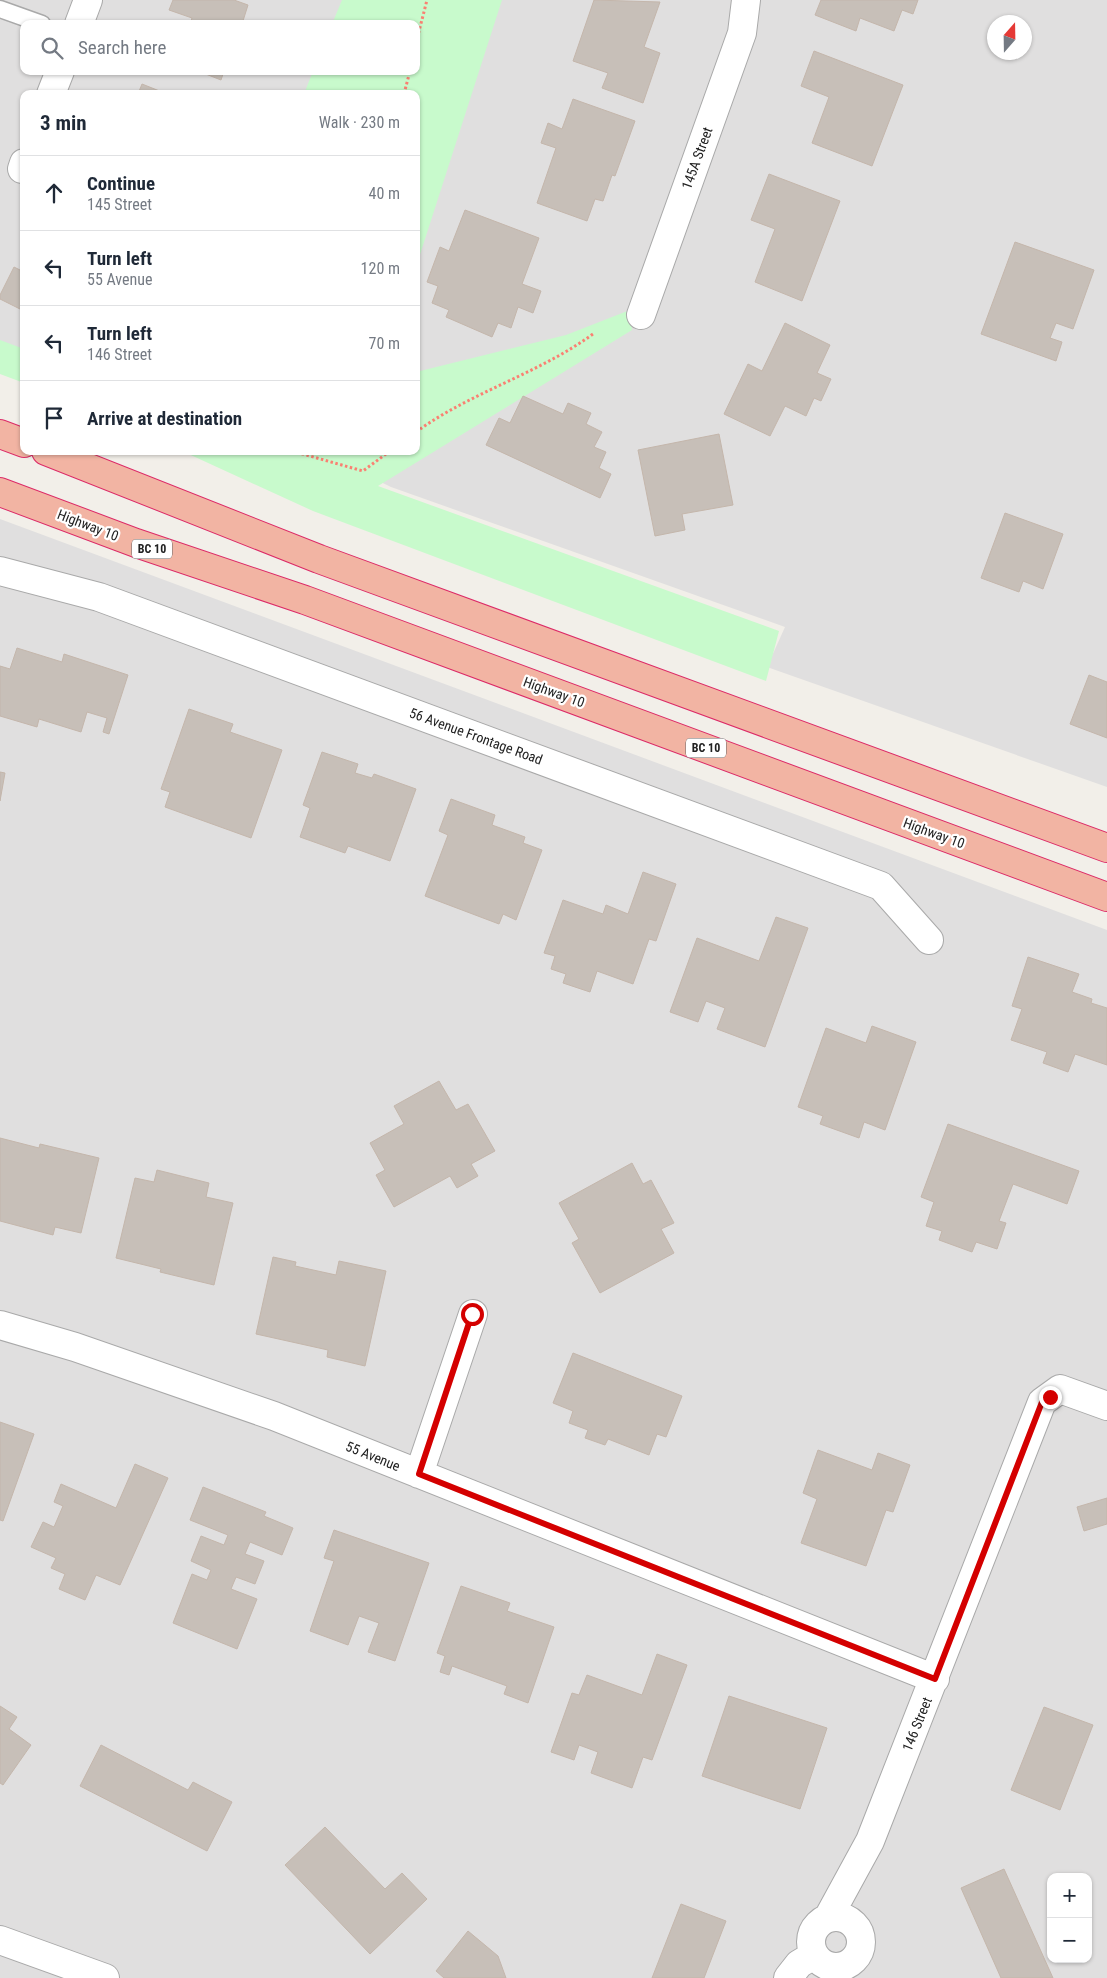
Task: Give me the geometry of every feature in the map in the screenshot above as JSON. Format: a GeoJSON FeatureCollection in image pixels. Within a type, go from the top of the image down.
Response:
{"type":"FeatureCollection","features":[{"type":"Feature","properties":{"kind":"highway"},"geometry":{"type":"LineString","coordinates":[[0,434],[20,442]]}},
{"type":"Feature","properties":{"kind":"highway"},"geometry":{"type":"LineString","coordinates":[[56,455],[319,559],[1107,848]]}},
{"type":"Feature","properties":{"kind":"highway","name":"Highway 10"},"geometry":{"type":"LineString","coordinates":[[0,492],[136,543],[314,603],[1107,897]]}},
{"type":"Feature","properties":{"kind":"street"},"geometry":{"type":"LineString","coordinates":[[80,20],[88,0]]}},
{"type":"Feature","properties":{"kind":"street","name":"145A Street"},"geometry":{"type":"LineString","coordinates":[[641,315],[742,33],[746,0]]}},
{"type":"Feature","properties":{"kind":"street"},"geometry":{"type":"LineString","coordinates":[[53,90],[58,75]]}},
{"type":"Feature","properties":{"kind":"street","name":"56 Avenue Frontage Road"},"geometry":{"type":"LineString","coordinates":[[0,571],[99,597],[881,886],[929,940]]}},
{"type":"Feature","properties":{"kind":"street"},"geometry":{"type":"LineString","coordinates":[[419,1474],[472,1314]]}},
{"type":"Feature","properties":{"kind":"street","name":"55 Avenue"},"geometry":{"type":"LineString","coordinates":[[0,1325],[75,1347],[274,1416],[935,1679]]}},
{"type":"Feature","properties":{"kind":"street","name":"146 Street"},"geometry":{"type":"LineString","coordinates":[[828,1918],[870,1842],[1042,1402],[1060,1390],[1107,1406]]}},
{"type":"Feature","properties":{"kind":"street","name":"146 Street"},"geometry":{"type":"LineString","coordinates":[[855,1925],[870,1842]]}},
{"type":"Feature","properties":{"kind":"street"},"geometry":{"type":"LineString","coordinates":[[828,1918],[844,1918],[855,1925],[861,1937],[862,1945],[858,1970],[847,1966],[829,1967],[814,1955],[810,1943],[811,1935],[820,1922],[828,1918]]}},
{"type":"Feature","properties":{"kind":"street"},"geometry":{"type":"LineString","coordinates":[[0,1940],[105,1978]]}},
{"type":"Feature","properties":{"kind":"street"},"geometry":{"type":"LineString","coordinates":[[788,1978],[799,1964],[814,1955]]}},
{"type":"Feature","properties":{"kind":"lane"},"geometry":{"type":"LineString","coordinates":[[0,9],[31,20]]}},
{"type":"Feature","properties":{"kind":"path"},"geometry":{"type":"LineString","coordinates":[[420,27],[427,0]]}},
{"type":"Feature","properties":{"kind":"path"},"geometry":{"type":"LineString","coordinates":[[405,90],[409,75]]}},
{"type":"Feature","properties":{"kind":"path"},"geometry":{"type":"LineString","coordinates":[[420,429],[440,415],[538,366],[593,334]]}},
{"type":"Feature","properties":{"kind":"path"},"geometry":{"type":"LineString","coordinates":[[306,455],[363,472],[382,455]]}},
{"type":"Feature","properties":{"kind":"shaded area"},"geometry":{"type":"Polygon","coordinates":[[[0,0],[1107,0],[1107,787],[767,667],[785,627],[391,487],[354,469],[402,455],[420,455],[420,90],[20,90],[20,352],[0,345],[0,0]]]}},
{"type":"Feature","properties":{"kind":"shaded area"},"geometry":{"type":"Polygon","coordinates":[[[0,519],[1107,930],[1107,1978],[0,1978],[0,519]]]}},
{"type":"Feature","properties":{"kind":"green space"},"geometry":{"type":"Polygon","coordinates":[[[342,0],[502,0],[420,255],[420,90],[306,90],[311,75],[420,75],[420,20],[334,20],[342,0]]]}},
{"type":"Feature","properties":{"kind":"green space"},"geometry":{"type":"Polygon","coordinates":[[[630,310],[632,330],[378,486],[779,631],[766,681],[313,511],[191,455],[420,455],[420,371],[566,335],[630,310]]]}},
{"type":"Feature","properties":{"kind":"green space"},"geometry":{"type":"Polygon","coordinates":[[[0,340],[20,348],[20,382],[0,374],[0,340]]]}},
{"type":"Feature","properties":{"kind":"building"},"geometry":{"type":"Polygon","coordinates":[[[173,0],[234,0],[248,5],[243,20],[191,20],[192,18],[169,10],[173,0]]]}},
{"type":"Feature","properties":{"kind":"building"},"geometry":{"type":"Polygon","coordinates":[[[594,0],[660,2],[644,47],[660,53],[643,103],[602,88],[608,73],[573,61],[594,0]]]}},
{"type":"Feature","properties":{"kind":"building"},"geometry":{"type":"Polygon","coordinates":[[[821,0],[918,0],[913,14],[902,10],[894,31],[860,18],[856,31],[815,15],[821,0]]]}},
{"type":"Feature","properties":{"kind":"building"},"geometry":{"type":"Polygon","coordinates":[[[814,51],[903,85],[872,166],[812,143],[829,97],[801,86],[814,51]]]}},
{"type":"Feature","properties":{"kind":"building"},"geometry":{"type":"Polygon","coordinates":[[[208,75],[223,75],[221,80],[208,75]]]}},
{"type":"Feature","properties":{"kind":"building"},"geometry":{"type":"Polygon","coordinates":[[[142,84],[157,90],[140,90],[142,84]]]}},
{"type":"Feature","properties":{"kind":"building"},"geometry":{"type":"Polygon","coordinates":[[[573,99],[635,121],[615,176],[612,175],[603,201],[595,199],[587,221],[537,203],[556,148],[541,143],[548,123],[562,129],[573,99]]]}},
{"type":"Feature","properties":{"kind":"building"},"geometry":{"type":"Polygon","coordinates":[[[769,174],[840,201],[802,301],[755,282],[775,229],[751,220],[769,174]]]}},
{"type":"Feature","properties":{"kind":"building"},"geometry":{"type":"Polygon","coordinates":[[[465,210],[539,238],[522,284],[541,291],[533,313],[518,307],[511,328],[498,323],[492,337],[446,317],[449,310],[432,303],[438,286],[427,282],[440,247],[449,251],[465,210]]]}},
{"type":"Feature","properties":{"kind":"building"},"geometry":{"type":"Polygon","coordinates":[[[1015,242],[1094,270],[1073,329],[1056,323],[1050,338],[1062,342],[1056,361],[981,334],[1015,242]]]}},
{"type":"Feature","properties":{"kind":"building"},"geometry":{"type":"Polygon","coordinates":[[[14,267],[20,270],[20,309],[0,299],[0,295],[14,267]]]}},
{"type":"Feature","properties":{"kind":"building"},"geometry":{"type":"Polygon","coordinates":[[[785,323],[830,345],[817,373],[831,379],[821,401],[814,398],[806,416],[785,406],[770,436],[724,414],[748,364],[762,371],[785,323]]]}},
{"type":"Feature","properties":{"kind":"building"},"geometry":{"type":"Polygon","coordinates":[[[523,396],[563,414],[568,403],[591,413],[586,424],[602,432],[594,447],[606,452],[599,468],[611,474],[600,498],[486,445],[499,418],[510,423],[523,396]]]}},
{"type":"Feature","properties":{"kind":"building"},"geometry":{"type":"Polygon","coordinates":[[[719,434],[733,505],[682,514],[685,530],[655,536],[638,450],[719,434]]]}},
{"type":"Feature","properties":{"kind":"building"},"geometry":{"type":"Polygon","coordinates":[[[1005,513],[1063,534],[1043,589],[1023,581],[1019,592],[981,578],[1005,513]]]}},
{"type":"Feature","properties":{"kind":"building"},"geometry":{"type":"Polygon","coordinates":[[[17,648],[62,662],[64,654],[128,675],[109,734],[103,732],[107,718],[87,712],[81,732],[39,719],[37,727],[0,716],[0,666],[10,669],[17,648]]]}},
{"type":"Feature","properties":{"kind":"building"},"geometry":{"type":"Polygon","coordinates":[[[1089,675],[1107,682],[1107,738],[1070,724],[1089,675]]]}},
{"type":"Feature","properties":{"kind":"building"},"geometry":{"type":"Polygon","coordinates":[[[189,709],[233,724],[230,732],[282,750],[251,838],[165,807],[170,792],[161,789],[189,709]]]}},
{"type":"Feature","properties":{"kind":"building"},"geometry":{"type":"Polygon","coordinates":[[[322,752],[358,764],[355,773],[372,778],[374,774],[416,789],[390,861],[348,846],[345,853],[300,837],[310,808],[303,805],[322,752]]]}},
{"type":"Feature","properties":{"kind":"building"},"geometry":{"type":"Polygon","coordinates":[[[0,772],[5,773],[0,801],[0,772]]]}},
{"type":"Feature","properties":{"kind":"building"},"geometry":{"type":"Polygon","coordinates":[[[451,799],[495,815],[492,825],[525,837],[523,843],[542,850],[516,920],[503,914],[499,924],[425,896],[448,835],[439,831],[451,799]]]}},
{"type":"Feature","properties":{"kind":"building"},"geometry":{"type":"Polygon","coordinates":[[[643,872],[676,884],[656,941],[649,939],[633,984],[597,971],[590,992],[563,983],[566,974],[551,969],[555,956],[544,953],[563,900],[603,914],[606,905],[628,914],[643,872]]]}},
{"type":"Feature","properties":{"kind":"building"},"geometry":{"type":"Polygon","coordinates":[[[776,917],[808,928],[765,1047],[717,1029],[725,1008],[706,1001],[698,1022],[670,1012],[697,938],[759,961],[776,917]]]}},
{"type":"Feature","properties":{"kind":"building"},"geometry":{"type":"Polygon","coordinates":[[[1028,957],[1079,974],[1072,992],[1092,999],[1091,1003],[1107,1008],[1107,1065],[1075,1054],[1068,1072],[1043,1063],[1047,1052],[1011,1040],[1022,1009],[1012,1006],[1028,957]]]}},
{"type":"Feature","properties":{"kind":"building"},"geometry":{"type":"Polygon","coordinates":[[[872,1026],[916,1042],[885,1130],[864,1122],[859,1138],[820,1124],[823,1116],[798,1107],[826,1028],[866,1043],[872,1026]]]}},
{"type":"Feature","properties":{"kind":"building"},"geometry":{"type":"Polygon","coordinates":[[[439,1081],[456,1110],[468,1104],[495,1151],[471,1164],[478,1176],[457,1188],[450,1176],[394,1207],[376,1175],[385,1170],[370,1143],[404,1124],[394,1106],[439,1081]]]}},
{"type":"Feature","properties":{"kind":"building"},"geometry":{"type":"Polygon","coordinates":[[[948,1124],[1079,1171],[1067,1204],[1013,1184],[999,1221],[1006,1223],[997,1249],[976,1242],[972,1252],[939,1240],[942,1231],[926,1226],[934,1202],[921,1197],[948,1124]]]}},
{"type":"Feature","properties":{"kind":"building"},"geometry":{"type":"Polygon","coordinates":[[[0,1138],[39,1148],[40,1144],[99,1158],[81,1233],[55,1227],[53,1235],[0,1221],[0,1138]]]}},
{"type":"Feature","properties":{"kind":"building"},"geometry":{"type":"Polygon","coordinates":[[[632,1163],[643,1184],[651,1180],[674,1223],[661,1229],[674,1253],[600,1293],[572,1243],[579,1239],[559,1203],[632,1163]]]}},
{"type":"Feature","properties":{"kind":"building"},"geometry":{"type":"Polygon","coordinates":[[[157,1170],[209,1183],[206,1197],[233,1203],[214,1285],[160,1272],[161,1269],[116,1258],[135,1178],[154,1182],[157,1170]]]}},
{"type":"Feature","properties":{"kind":"building"},"geometry":{"type":"Polygon","coordinates":[[[273,1257],[296,1262],[295,1266],[336,1275],[339,1261],[386,1271],[365,1366],[327,1357],[328,1350],[256,1334],[273,1257]]]}},
{"type":"Feature","properties":{"kind":"building"},"geometry":{"type":"Polygon","coordinates":[[[573,1353],[682,1396],[666,1437],[657,1434],[649,1455],[608,1439],[605,1445],[585,1438],[588,1430],[569,1423],[573,1411],[553,1403],[573,1353]]]}},
{"type":"Feature","properties":{"kind":"building"},"geometry":{"type":"Polygon","coordinates":[[[0,1422],[34,1434],[3,1521],[0,1520],[0,1422]]]}},
{"type":"Feature","properties":{"kind":"building"},"geometry":{"type":"Polygon","coordinates":[[[818,1450],[872,1470],[878,1453],[910,1465],[893,1512],[886,1510],[866,1566],[801,1543],[817,1499],[803,1493],[818,1450]]]}},
{"type":"Feature","properties":{"kind":"building"},"geometry":{"type":"Polygon","coordinates":[[[135,1464],[168,1478],[120,1585],[96,1575],[85,1600],[59,1589],[65,1574],[51,1568],[56,1558],[31,1547],[43,1522],[54,1527],[63,1506],[54,1502],[61,1484],[116,1508],[135,1464]]]}},
{"type":"Feature","properties":{"kind":"building"},"geometry":{"type":"Polygon","coordinates":[[[203,1487],[266,1512],[264,1516],[293,1528],[282,1555],[250,1542],[245,1554],[264,1561],[255,1584],[236,1577],[231,1589],[257,1599],[237,1649],[173,1623],[192,1574],[207,1580],[211,1570],[191,1561],[201,1536],[224,1545],[228,1535],[190,1520],[203,1487]]]}},
{"type":"Feature","properties":{"kind":"building"},"geometry":{"type":"Polygon","coordinates":[[[1107,1498],[1107,1524],[1084,1531],[1077,1507],[1107,1498]]]}},
{"type":"Feature","properties":{"kind":"building"},"geometry":{"type":"Polygon","coordinates":[[[334,1530],[429,1563],[395,1661],[368,1652],[379,1623],[359,1616],[348,1645],[310,1631],[334,1561],[324,1558],[334,1530]]]}},
{"type":"Feature","properties":{"kind":"building"},"geometry":{"type":"Polygon","coordinates":[[[461,1586],[510,1603],[507,1611],[554,1627],[528,1703],[504,1694],[507,1686],[452,1666],[449,1675],[440,1672],[445,1656],[437,1653],[461,1586]]]}},
{"type":"Feature","properties":{"kind":"building"},"geometry":{"type":"Polygon","coordinates":[[[657,1654],[687,1665],[652,1760],[643,1757],[632,1788],[591,1773],[598,1752],[579,1745],[574,1760],[551,1752],[572,1693],[579,1695],[587,1675],[642,1695],[657,1654]]]}},
{"type":"Feature","properties":{"kind":"building"},"geometry":{"type":"Polygon","coordinates":[[[729,1696],[827,1728],[800,1809],[702,1776],[729,1696]]]}},
{"type":"Feature","properties":{"kind":"building"},"geometry":{"type":"Polygon","coordinates":[[[0,1706],[17,1717],[9,1729],[31,1745],[3,1785],[0,1783],[0,1706]]]}},
{"type":"Feature","properties":{"kind":"building"},"geometry":{"type":"Polygon","coordinates":[[[1044,1707],[1093,1725],[1060,1810],[1011,1790],[1044,1707]]]}},
{"type":"Feature","properties":{"kind":"building"},"geometry":{"type":"Polygon","coordinates":[[[101,1745],[188,1790],[193,1782],[232,1802],[207,1851],[80,1786],[101,1745]]]}},
{"type":"Feature","properties":{"kind":"building"},"geometry":{"type":"Polygon","coordinates":[[[325,1827],[385,1889],[402,1873],[427,1899],[370,1954],[285,1865],[325,1827]]]}},
{"type":"Feature","properties":{"kind":"building"},"geometry":{"type":"Polygon","coordinates":[[[1004,1869],[1053,1978],[1001,1978],[961,1888],[1004,1869]]]}},
{"type":"Feature","properties":{"kind":"building"},"geometry":{"type":"Polygon","coordinates":[[[681,1904],[726,1921],[704,1978],[652,1978],[681,1904]]]}},
{"type":"Feature","properties":{"kind":"building"},"geometry":{"type":"Polygon","coordinates":[[[468,1931],[498,1956],[506,1978],[444,1978],[436,1971],[468,1931]]]}},
{"type":"Feature","properties":{"kind":"route"},"geometry":{"type":"LineString","coordinates":[[472,1314],[419,1474],[935,1679],[1042,1402],[1050,1397]]}}]}
